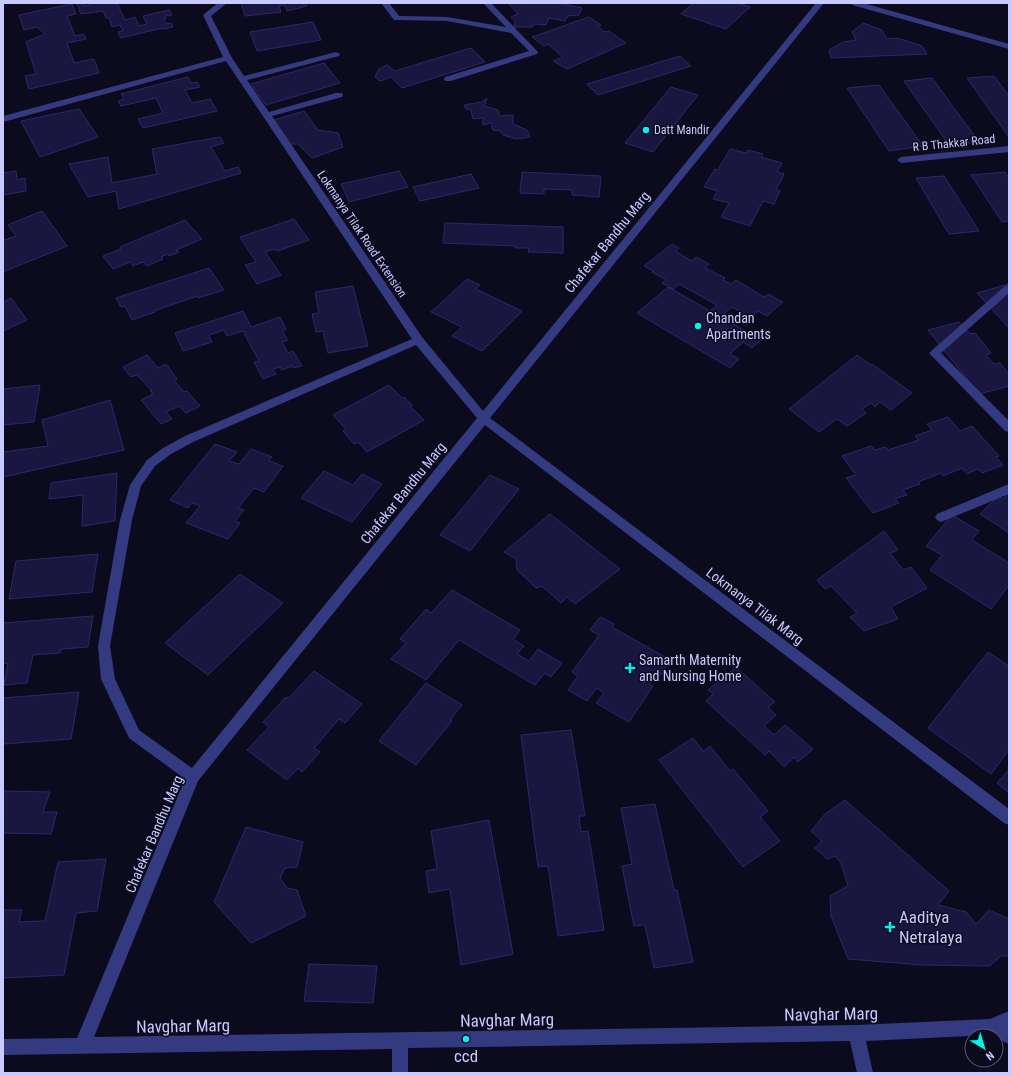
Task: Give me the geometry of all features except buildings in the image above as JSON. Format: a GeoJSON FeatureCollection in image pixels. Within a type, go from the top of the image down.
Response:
{"type":"FeatureCollection","features":[{"type":"Feature","properties":{"kind":"street","name":"Lokmanya Tilak Road Extension"},"geometry":{"type":"LineString","coordinates":[[223,3],[207,15],[228,58],[418,340],[483,418]]}},
{"type":"Feature","properties":{"kind":"street"},"geometry":{"type":"LineString","coordinates":[[385,3],[397,18],[447,19],[514,31]]}},
{"type":"Feature","properties":{"kind":"street"},"geometry":{"type":"LineString","coordinates":[[448,80],[534,52],[487,3]]}},
{"type":"Feature","properties":{"kind":"street","name":"Chafekar Bandhu Marg"},"geometry":{"type":"LineString","coordinates":[[82,1046],[193,777],[820,3]]}},
{"type":"Feature","properties":{"kind":"street"},"geometry":{"type":"LineString","coordinates":[[854,3],[1009,47]]}},
{"type":"Feature","properties":{"kind":"street"},"geometry":{"type":"LineString","coordinates":[[242,79],[336,54]]}},
{"type":"Feature","properties":{"kind":"street"},"geometry":{"type":"LineString","coordinates":[[3,119],[228,58]]}},
{"type":"Feature","properties":{"kind":"street"},"geometry":{"type":"LineString","coordinates":[[267,115],[339,95]]}},
{"type":"Feature","properties":{"kind":"street","name":"R B Thakkar Road"},"geometry":{"type":"LineString","coordinates":[[901,160],[1009,149]]}},
{"type":"Feature","properties":{"kind":"street"},"geometry":{"type":"LineString","coordinates":[[1009,288],[934,353],[1009,428]]}},
{"type":"Feature","properties":{"kind":"street"},"geometry":{"type":"LineString","coordinates":[[193,777],[134,734],[108,679],[104,646],[126,520],[136,485],[151,463],[167,451],[418,340]]}},
{"type":"Feature","properties":{"kind":"street","name":"Lokmanya Tilak Marg"},"geometry":{"type":"LineString","coordinates":[[483,418],[1009,818]]}},
{"type":"Feature","properties":{"kind":"street"},"geometry":{"type":"LineString","coordinates":[[941,517],[1009,488]]}},
{"type":"Feature","properties":{"kind":"street"},"geometry":{"type":"LineString","coordinates":[[990,1027],[1009,1019]]}},
{"type":"Feature","properties":{"kind":"street","name":"Navghar Marg"},"geometry":{"type":"LineString","coordinates":[[3,1048],[856,1033],[990,1027],[1009,1036]]}},
{"type":"Feature","properties":{"kind":"street"},"geometry":{"type":"LineString","coordinates":[[856,1033],[865,1073]]}},
{"type":"Feature","properties":{"kind":"street"},"geometry":{"type":"LineString","coordinates":[[400,1041],[400,1073]]}},
{"type":"Feature","properties":{"kind":"place","name":"Datt Mandir"},"geometry":{"type":"Point","coordinates":[646,130]}},
{"type":"Feature","properties":{"kind":"place","name":"Chandan Apartments"},"geometry":{"type":"Point","coordinates":[698,326]}},
{"type":"Feature","properties":{"kind":"place","name":"Samarth Maternity and Nursing Home"},"geometry":{"type":"Point","coordinates":[630,668]}},
{"type":"Feature","properties":{"kind":"place","name":"Aaditya Netralaya"},"geometry":{"type":"Point","coordinates":[890,927]}},
{"type":"Feature","properties":{"kind":"place","name":"ccd"},"geometry":{"type":"Point","coordinates":[466,1039]}}]}
